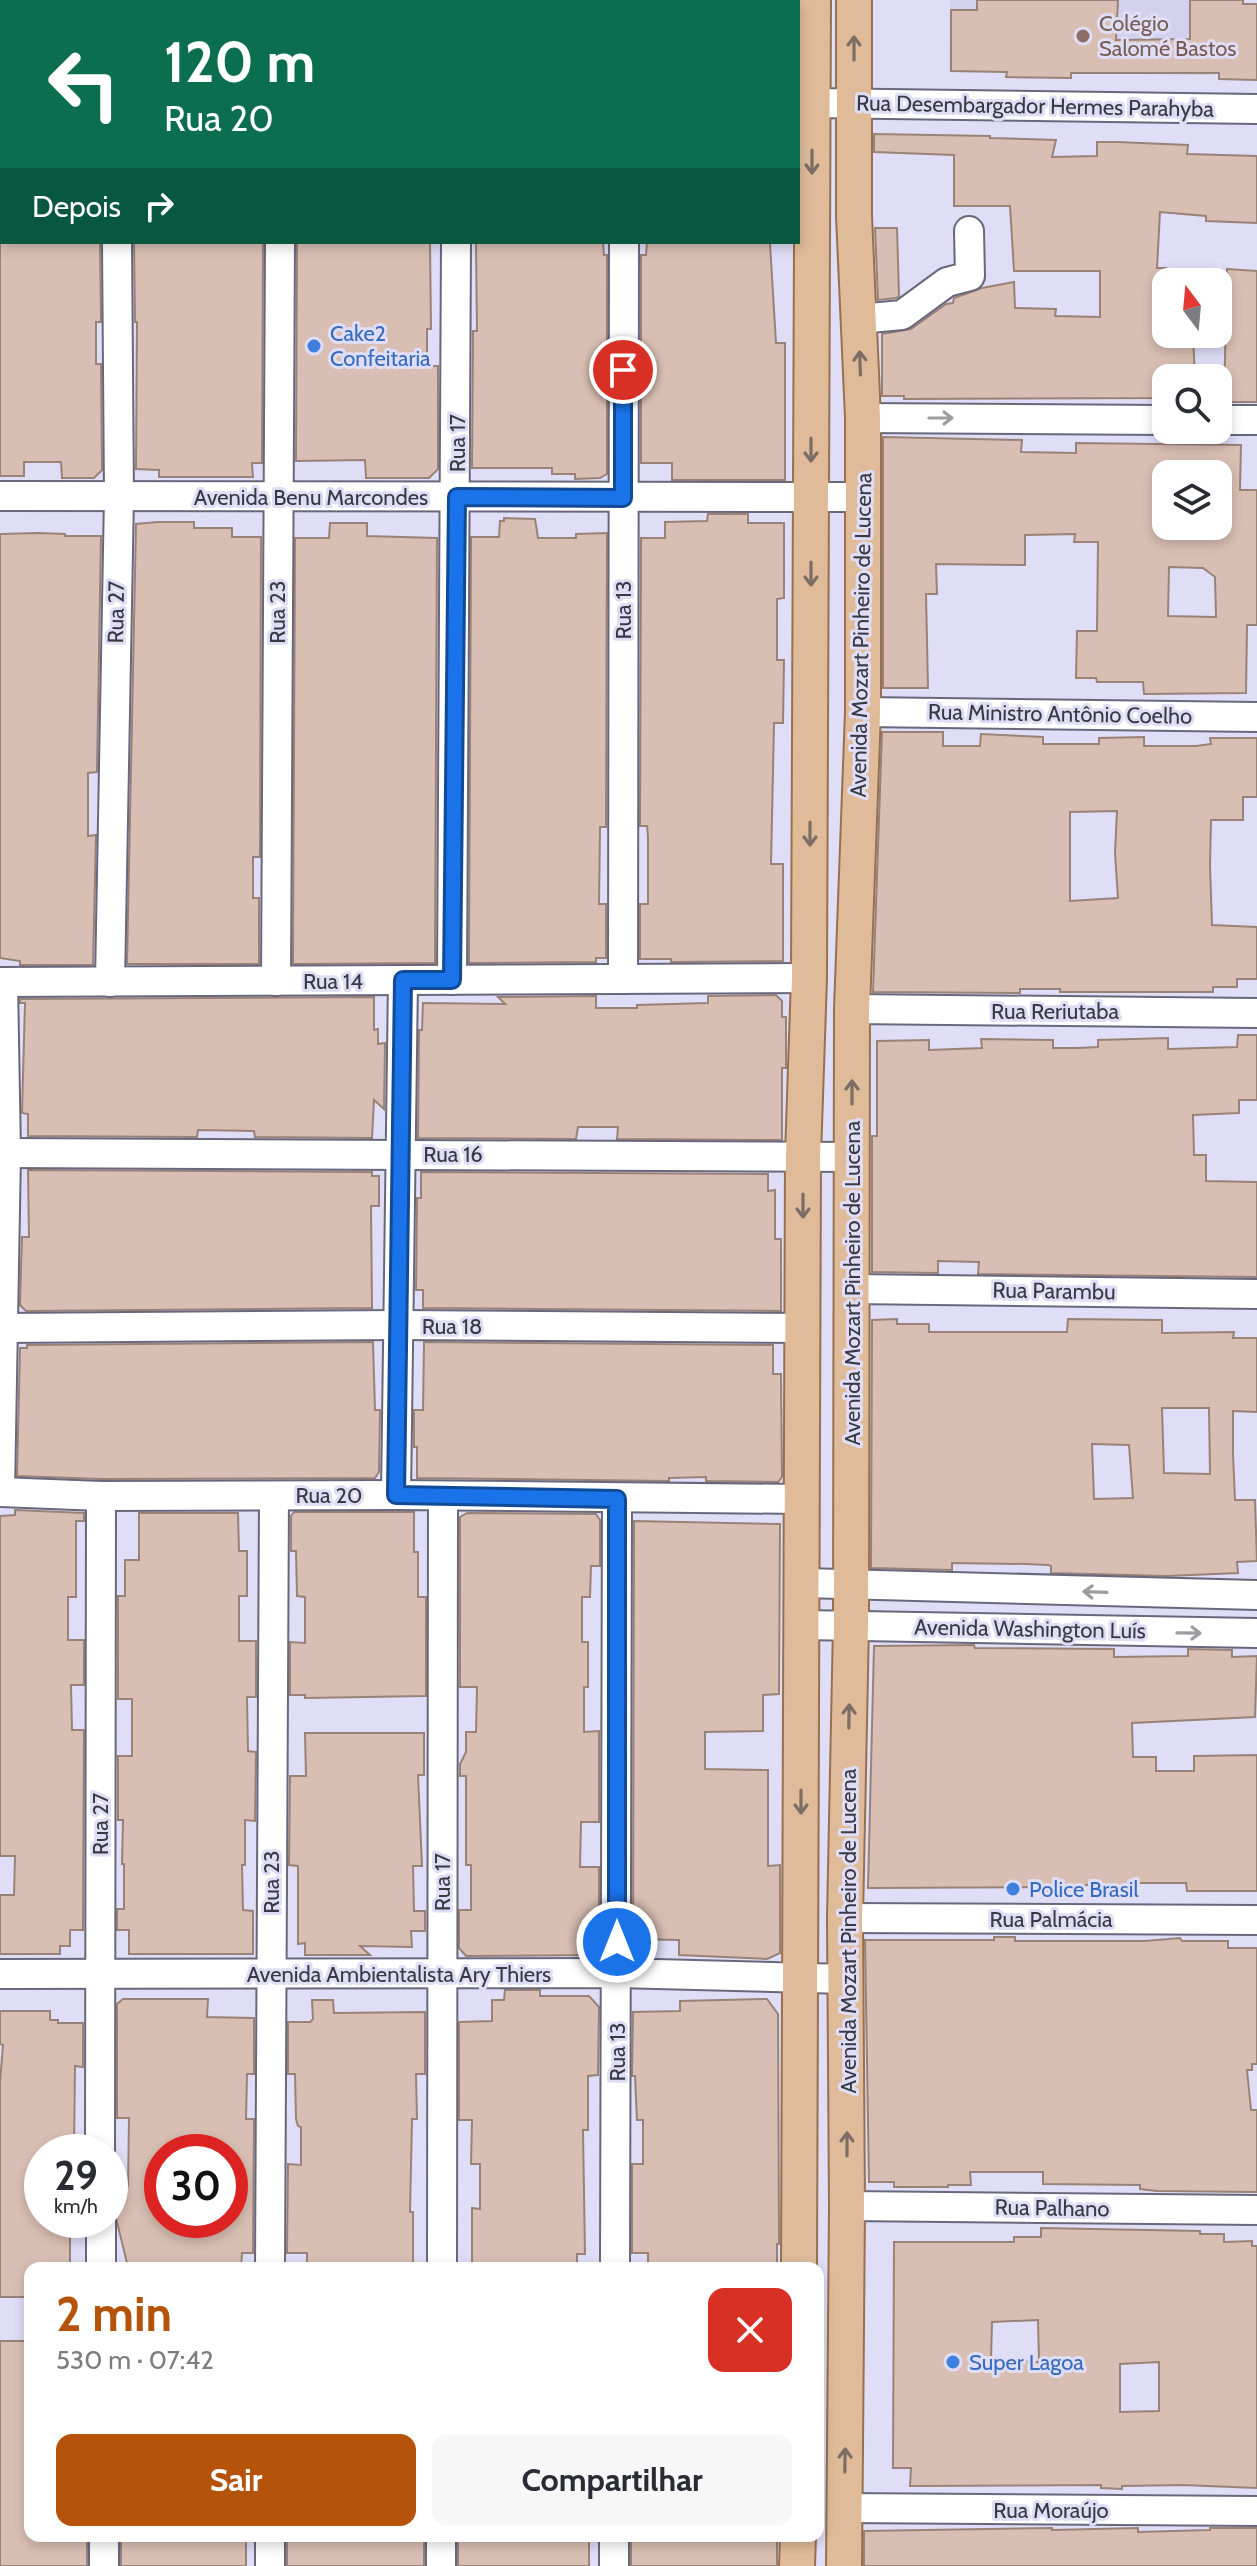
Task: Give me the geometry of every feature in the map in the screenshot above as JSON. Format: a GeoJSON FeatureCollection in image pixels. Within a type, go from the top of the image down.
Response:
{"type":"FeatureCollection","features":[{"type":"Feature","properties":{"kind":"main road"},"geometry":{"type":"LineString","coordinates":[[799,2262],[803,1156],[809,978],[813,0]]}},
{"type":"Feature","properties":{"kind":"main road","name":"Avenida Mozart Pinheiro de Lucena"},"geometry":{"type":"LineString","coordinates":[[844,2566],[852,1009],[863,712],[863,418],[854,216],[854,0]]}},
{"type":"Feature","properties":{"kind":"main road"},"geometry":{"type":"LineString","coordinates":[[797,2566],[798,2542]]}},
{"type":"Feature","properties":{"kind":"street","name":"Rua Desembargador Hermes Parahyba"},"geometry":{"type":"LineString","coordinates":[[813,103],[1257,109]]}},
{"type":"Feature","properties":{"kind":"street"},"geometry":{"type":"LineString","coordinates":[[859,319],[902,315],[947,282],[970,276],[969,231]]}},
{"type":"Feature","properties":{"kind":"street","name":"Rua 27"},"geometry":{"type":"LineString","coordinates":[[110,982],[119,496],[117,244]]}},
{"type":"Feature","properties":{"kind":"street","name":"Rua 23"},"geometry":{"type":"LineString","coordinates":[[276,981],[280,244]]}},
{"type":"Feature","properties":{"kind":"street","name":"Rua 17"},"geometry":{"type":"LineString","coordinates":[[452,980],[456,244]]}},
{"type":"Feature","properties":{"kind":"street","name":"Rua 13"},"geometry":{"type":"LineString","coordinates":[[623,979],[624,244]]}},
{"type":"Feature","properties":{"kind":"street"},"geometry":{"type":"LineString","coordinates":[[863,418],[1152,420]]}},
{"type":"Feature","properties":{"kind":"street"},"geometry":{"type":"LineString","coordinates":[[1232,420],[1257,420]]}},
{"type":"Feature","properties":{"kind":"street","name":"Avenida Benu Marcondes"},"geometry":{"type":"LineString","coordinates":[[0,496],[862,497]]}},
{"type":"Feature","properties":{"kind":"street","name":"Rua Ministro Antônio Coelho"},"geometry":{"type":"LineString","coordinates":[[863,712],[1257,717]]}},
{"type":"Feature","properties":{"kind":"street","name":"Rua 14"},"geometry":{"type":"LineString","coordinates":[[1,982],[809,978]]}},
{"type":"Feature","properties":{"kind":"street"},"geometry":{"type":"LineString","coordinates":[[396,1495],[403,980]]}},
{"type":"Feature","properties":{"kind":"street"},"geometry":{"type":"LineString","coordinates":[[0,1492],[6,1153],[1,982]]}},
{"type":"Feature","properties":{"kind":"street","name":"Rua Reriutaba"},"geometry":{"type":"LineString","coordinates":[[852,1009],[1257,1013]]}},
{"type":"Feature","properties":{"kind":"street","name":"Rua 16"},"geometry":{"type":"LineString","coordinates":[[6,1153],[852,1157]]}},
{"type":"Feature","properties":{"kind":"street","name":"Rua Parambu"},"geometry":{"type":"LineString","coordinates":[[852,1289],[1257,1294]]}},
{"type":"Feature","properties":{"kind":"street","name":"Rua 18"},"geometry":{"type":"LineString","coordinates":[[4,1328],[398,1325],[804,1328]]}},
{"type":"Feature","properties":{"kind":"street","name":"Rua 20"},"geometry":{"type":"LineString","coordinates":[[0,1492],[101,1496],[802,1499]]}},
{"type":"Feature","properties":{"kind":"street","name":"Rua 27"},"geometry":{"type":"LineString","coordinates":[[100,2134],[101,1496]]}},
{"type":"Feature","properties":{"kind":"street","name":"Rua 23"},"geometry":{"type":"LineString","coordinates":[[270,2262],[274,1496]]}},
{"type":"Feature","properties":{"kind":"street","name":"Rua 17"},"geometry":{"type":"LineString","coordinates":[[442,2262],[443,1496]]}},
{"type":"Feature","properties":{"kind":"street","name":"Rua 13"},"geometry":{"type":"LineString","coordinates":[[615,2262],[617,1499]]}},
{"type":"Feature","properties":{"kind":"street","name":"Avenida Washington Luís"},"geometry":{"type":"LineString","coordinates":[[803,1583],[1257,1595]]}},
{"type":"Feature","properties":{"kind":"street","name":"Avenida Washington Luís"},"geometry":{"type":"LineString","coordinates":[[803,1625],[1257,1633]]}},
{"type":"Feature","properties":{"kind":"street","name":"Rua Palmácia"},"geometry":{"type":"LineString","coordinates":[[845,1918],[1257,1920]]}},
{"type":"Feature","properties":{"kind":"street","name":"Avenida Ambientalista Ary Thiers"},"geometry":{"type":"LineString","coordinates":[[0,1974],[270,1976],[617,1973],[846,1979]]}},
{"type":"Feature","properties":{"kind":"street","name":"Rua Palhano"},"geometry":{"type":"LineString","coordinates":[[847,2206],[1257,2210]]}},
{"type":"Feature","properties":{"kind":"street"},"geometry":{"type":"LineString","coordinates":[[101,2238],[101,2262]]}},
{"type":"Feature","properties":{"kind":"street","name":"Rua Moraújo"},"geometry":{"type":"LineString","coordinates":[[844,2508],[1257,2511]]}},
{"type":"Feature","properties":{"kind":"street"},"geometry":{"type":"LineString","coordinates":[[104,2542],[104,2566]]}},
{"type":"Feature","properties":{"kind":"street"},"geometry":{"type":"LineString","coordinates":[[270,2542],[270,2566]]}},
{"type":"Feature","properties":{"kind":"street"},"geometry":{"type":"LineString","coordinates":[[441,2542],[441,2566]]}},
{"type":"Feature","properties":{"kind":"street"},"geometry":{"type":"LineString","coordinates":[[614,2542],[614,2566]]}},
{"type":"Feature","properties":{"kind":"shaded area","name":"Colégio Salomé Bastos"},"geometry":{"type":"Polygon","coordinates":[[[950,0],[1219,0],[1214,75],[949,72],[950,0]]]}},
{"type":"Feature","properties":{"kind":"building","name":"Colégio Salomé Bastos"},"geometry":{"type":"Polygon","coordinates":[[[977,0],[1118,0],[1116,40],[1190,39],[1190,0],[1243,0],[1243,4],[1257,4],[1257,80],[1219,79],[1219,73],[1071,73],[1071,78],[1006,77],[1007,72],[951,71],[951,10],[977,10],[977,0]]]}},
{"type":"Feature","properties":{"kind":"building"},"geometry":{"type":"Polygon","coordinates":[[[874,134],[1056,140],[1052,157],[1097,156],[1097,142],[1188,145],[1187,154],[1257,156],[1257,223],[1206,221],[1206,216],[1160,212],[1157,268],[1152,268],[1152,348],[1194,348],[1194,364],[1152,364],[1152,398],[904,399],[904,396],[882,396],[882,334],[911,329],[946,304],[953,303],[954,298],[982,288],[1014,282],[1015,308],[1056,309],[1055,316],[1100,317],[1100,271],[1014,271],[1010,206],[954,206],[954,155],[874,152],[874,134]]]}},
{"type":"Feature","properties":{"kind":"building"},"geometry":{"type":"Polygon","coordinates":[[[875,228],[897,228],[899,296],[896,298],[878,300],[875,228]]]}},
{"type":"Feature","properties":{"kind":"building"},"geometry":{"type":"Polygon","coordinates":[[[0,244],[100,244],[101,322],[96,322],[96,364],[101,364],[102,470],[94,478],[62,478],[61,462],[24,462],[24,476],[0,476],[0,244]]]}},
{"type":"Feature","properties":{"kind":"building"},"geometry":{"type":"Polygon","coordinates":[[[134,244],[263,244],[262,463],[252,463],[253,477],[159,477],[159,470],[136,469],[134,244]]]}},
{"type":"Feature","properties":{"kind":"building"},"geometry":{"type":"Polygon","coordinates":[[[297,244],[430,244],[431,329],[427,329],[427,366],[438,366],[438,469],[429,478],[366,478],[365,460],[296,461],[297,244]]]}},
{"type":"Feature","properties":{"kind":"building"},"geometry":{"type":"Polygon","coordinates":[[[476,244],[603,244],[604,255],[607,255],[607,474],[600,478],[575,479],[575,474],[552,474],[552,468],[472,468],[473,331],[477,331],[476,244]]]}},
{"type":"Feature","properties":{"kind":"building"},"geometry":{"type":"Polygon","coordinates":[[[647,244],[770,244],[776,343],[785,343],[785,480],[672,480],[672,463],[641,463],[641,255],[646,255],[647,244]]]}},
{"type":"Feature","properties":{"kind":"building"},"geometry":{"type":"Polygon","coordinates":[[[1232,269],[1257,271],[1257,402],[1232,402],[1232,364],[1225,364],[1225,348],[1232,348],[1232,269]]]}},
{"type":"Feature","properties":{"kind":"building"},"geometry":{"type":"Polygon","coordinates":[[[883,437],[1022,440],[1021,452],[1076,453],[1076,443],[1241,445],[1240,490],[1257,490],[1257,625],[1247,625],[1246,693],[1144,694],[1143,682],[1097,682],[1096,678],[1076,678],[1077,631],[1097,631],[1098,542],[1074,542],[1075,534],[1025,535],[1025,565],[936,564],[937,594],[926,594],[928,688],[883,688],[883,437]],[[1169,567],[1168,616],[1216,617],[1215,577],[1203,568],[1169,567]]]}},
{"type":"Feature","properties":{"kind":"building"},"geometry":{"type":"Polygon","coordinates":[[[708,514],[748,514],[748,523],[784,523],[784,598],[777,599],[777,660],[784,660],[783,723],[774,723],[771,864],[783,864],[783,961],[671,962],[671,959],[640,959],[640,904],[648,904],[647,826],[640,826],[641,538],[665,538],[665,522],[707,521],[708,514]]]}},
{"type":"Feature","properties":{"kind":"building"},"geometry":{"type":"Polygon","coordinates":[[[504,518],[535,519],[538,538],[576,538],[576,534],[607,533],[606,827],[600,827],[599,904],[606,904],[606,958],[596,958],[596,962],[469,963],[471,537],[499,537],[500,521],[504,518]]]}},
{"type":"Feature","properties":{"kind":"building"},"geometry":{"type":"Polygon","coordinates":[[[194,522],[194,528],[232,528],[232,537],[261,537],[260,857],[253,857],[253,898],[259,898],[259,964],[127,964],[136,524],[194,522]]]}},
{"type":"Feature","properties":{"kind":"building"},"geometry":{"type":"Polygon","coordinates":[[[330,523],[367,523],[367,536],[437,538],[435,963],[293,964],[295,538],[329,538],[330,523]]]}},
{"type":"Feature","properties":{"kind":"building"},"geometry":{"type":"Polygon","coordinates":[[[0,534],[101,536],[97,772],[88,773],[88,836],[96,835],[93,965],[20,965],[20,961],[0,958],[0,534]]]}},
{"type":"Feature","properties":{"kind":"building"},"geometry":{"type":"Polygon","coordinates":[[[882,732],[943,732],[943,746],[980,746],[981,734],[1043,737],[1043,744],[1099,744],[1099,738],[1144,737],[1144,746],[1196,746],[1211,744],[1210,738],[1257,738],[1257,797],[1243,797],[1243,820],[1211,820],[1210,866],[1212,925],[1257,927],[1257,979],[1237,979],[1237,987],[1213,987],[1213,992],[1020,989],[1020,993],[873,992],[882,732]],[[1117,811],[1070,812],[1070,901],[1118,898],[1115,853],[1117,811]]]}},
{"type":"Feature","properties":{"kind":"building"},"geometry":{"type":"Polygon","coordinates":[[[776,995],[782,1001],[782,1017],[786,1017],[782,1140],[617,1139],[618,1127],[578,1127],[576,1139],[418,1138],[419,1030],[422,1030],[423,1003],[505,1004],[498,997],[596,996],[596,1008],[637,1008],[637,1005],[708,1003],[708,996],[776,995]]]}},
{"type":"Feature","properties":{"kind":"building"},"geometry":{"type":"Polygon","coordinates":[[[374,997],[374,1030],[378,1029],[378,1044],[385,1043],[384,1109],[374,1100],[372,1138],[255,1137],[254,1131],[198,1130],[197,1137],[28,1136],[28,1114],[22,1113],[25,1003],[20,1003],[20,999],[374,997]]]}},
{"type":"Feature","properties":{"kind":"building"},"geometry":{"type":"Polygon","coordinates":[[[1238,1035],[1257,1035],[1257,1100],[1239,1100],[1239,1113],[1193,1115],[1194,1155],[1206,1155],[1206,1181],[1257,1182],[1257,1277],[978,1274],[979,1262],[938,1261],[938,1273],[872,1272],[872,1136],[877,1136],[877,1041],[929,1040],[929,1050],[982,1048],[981,1039],[1053,1040],[1053,1048],[1077,1048],[1098,1047],[1098,1040],[1168,1038],[1168,1049],[1237,1047],[1238,1035]]]}},
{"type":"Feature","properties":{"kind":"building"},"geometry":{"type":"Polygon","coordinates":[[[28,1170],[372,1172],[372,1176],[379,1176],[379,1206],[371,1206],[372,1308],[26,1311],[20,1305],[22,1237],[29,1237],[28,1170]]]}},
{"type":"Feature","properties":{"kind":"building"},"geometry":{"type":"Polygon","coordinates":[[[421,1172],[768,1174],[768,1191],[775,1190],[775,1239],[781,1239],[781,1311],[423,1308],[423,1290],[416,1290],[417,1198],[421,1198],[421,1172]]]}},
{"type":"Feature","properties":{"kind":"building"},"geometry":{"type":"Polygon","coordinates":[[[897,1319],[897,1324],[929,1324],[929,1332],[1067,1332],[1068,1319],[1162,1320],[1162,1333],[1234,1332],[1233,1338],[1257,1338],[1257,1412],[1233,1411],[1233,1454],[1235,1500],[1255,1500],[1257,1561],[1237,1562],[1238,1573],[1167,1576],[1051,1573],[1051,1566],[1026,1564],[952,1563],[952,1570],[871,1568],[872,1320],[897,1319]],[[1162,1408],[1164,1473],[1210,1474],[1209,1408],[1162,1408]],[[1092,1444],[1094,1499],[1133,1498],[1129,1445],[1092,1444]]]}},
{"type":"Feature","properties":{"kind":"building"},"geometry":{"type":"Polygon","coordinates":[[[373,1342],[375,1410],[380,1410],[379,1472],[375,1478],[101,1479],[17,1476],[20,1348],[27,1348],[27,1345],[373,1342]]]}},
{"type":"Feature","properties":{"kind":"building"},"geometry":{"type":"Polygon","coordinates":[[[424,1342],[773,1345],[773,1374],[781,1374],[782,1477],[778,1482],[706,1481],[706,1477],[669,1478],[669,1481],[417,1478],[414,1410],[423,1410],[424,1342]]]}},
{"type":"Feature","properties":{"kind":"building"},"geometry":{"type":"Polygon","coordinates":[[[15,1510],[84,1513],[84,1521],[76,1521],[76,1597],[68,1597],[68,1640],[84,1640],[84,1685],[71,1685],[72,1730],[84,1730],[83,1930],[70,1930],[70,1946],[60,1946],[60,1954],[0,1954],[0,1895],[14,1895],[15,1856],[0,1856],[0,1516],[15,1515],[15,1510]]]}},
{"type":"Feature","properties":{"kind":"building"},"geometry":{"type":"Polygon","coordinates":[[[294,1512],[414,1512],[418,1597],[426,1597],[426,1696],[305,1698],[305,1695],[290,1695],[290,1642],[305,1643],[305,1597],[297,1596],[296,1551],[291,1551],[291,1516],[294,1512]]]}},
{"type":"Feature","properties":{"kind":"building"},"geometry":{"type":"Polygon","coordinates":[[[139,1513],[238,1513],[239,1551],[247,1551],[247,1596],[239,1596],[239,1641],[256,1641],[256,1697],[247,1697],[248,1751],[256,1752],[255,1821],[245,1820],[245,1865],[242,1865],[243,1910],[253,1911],[253,1954],[129,1954],[129,1930],[117,1930],[117,1909],[124,1909],[123,1820],[118,1820],[118,1756],[132,1756],[132,1699],[118,1699],[118,1596],[125,1596],[125,1560],[139,1560],[139,1513]]]}},
{"type":"Feature","properties":{"kind":"building"},"geometry":{"type":"Polygon","coordinates":[[[467,1513],[596,1514],[600,1520],[600,1566],[591,1566],[590,1597],[582,1597],[582,1642],[588,1642],[584,1732],[599,1731],[599,1822],[581,1822],[580,1867],[599,1867],[599,1955],[466,1956],[459,1948],[459,1910],[471,1910],[471,1865],[466,1865],[466,1776],[460,1776],[460,1764],[466,1752],[466,1732],[476,1732],[477,1687],[460,1687],[460,1517],[467,1513]]]}},
{"type":"Feature","properties":{"kind":"building"},"geometry":{"type":"Polygon","coordinates":[[[634,1521],[780,1524],[779,1694],[763,1695],[763,1731],[705,1732],[705,1769],[768,1770],[768,1866],[780,1865],[780,1953],[767,1959],[679,1955],[679,1940],[633,1939],[634,1521]]]}},
{"type":"Feature","properties":{"kind":"building"},"geometry":{"type":"Polygon","coordinates":[[[974,1645],[975,1648],[1114,1649],[1114,1657],[1188,1656],[1188,1649],[1232,1650],[1232,1657],[1257,1656],[1255,1717],[1132,1723],[1133,1757],[1156,1757],[1156,1771],[1194,1771],[1194,1756],[1257,1755],[1257,1891],[1187,1891],[1186,1883],[1137,1883],[1138,1897],[1114,1896],[1114,1885],[1090,1884],[1069,1890],[1044,1891],[1045,1887],[868,1888],[874,1646],[974,1645]]]}},
{"type":"Feature","properties":{"kind":"building"},"geometry":{"type":"Polygon","coordinates":[[[305,1733],[424,1733],[424,1775],[418,1775],[422,1866],[413,1866],[414,1911],[425,1911],[425,1931],[411,1931],[412,1947],[360,1946],[370,1955],[305,1955],[305,1943],[298,1944],[298,1866],[289,1865],[290,1776],[306,1776],[305,1733]]]}},
{"type":"Feature","properties":{"kind":"building"},"geometry":{"type":"Polygon","coordinates":[[[994,1937],[1015,1937],[1015,1941],[1180,1938],[1182,1941],[1228,1941],[1228,1948],[1257,1948],[1257,2064],[1252,2064],[1252,2070],[1247,2070],[1251,2110],[1257,2110],[1257,2192],[1157,2191],[1140,2189],[1140,2185],[1043,2184],[1043,2172],[970,2172],[971,2185],[948,2187],[894,2187],[894,2182],[869,2182],[865,1940],[994,1940],[994,1937]]]}},
{"type":"Feature","properties":{"kind":"building"},"geometry":{"type":"Polygon","coordinates":[[[505,1990],[540,1990],[540,1996],[589,1996],[599,2007],[598,2075],[588,2076],[588,2130],[583,2130],[585,2254],[577,2254],[577,2262],[472,2262],[472,2208],[480,2209],[480,2164],[471,2164],[472,2120],[459,2120],[459,2022],[492,2021],[492,2000],[504,2000],[505,1990]]]}},
{"type":"Feature","properties":{"kind":"building"},"geometry":{"type":"Polygon","coordinates":[[[123,1999],[208,1999],[207,2017],[254,2018],[254,2074],[247,2074],[246,2119],[254,2119],[253,2253],[242,2253],[241,2262],[127,2262],[121,2238],[128,2238],[129,2118],[117,2118],[117,2004],[123,1999]]]}},
{"type":"Feature","properties":{"kind":"building"},"geometry":{"type":"Polygon","coordinates":[[[767,1999],[778,2014],[777,2262],[648,2262],[648,2253],[632,2253],[632,2164],[643,2164],[643,2120],[637,2120],[635,2076],[632,2076],[633,2012],[680,2011],[680,2001],[767,1999]]]}},
{"type":"Feature","properties":{"kind":"building"},"geometry":{"type":"Polygon","coordinates":[[[312,2000],[333,2000],[334,2013],[425,2012],[425,2074],[416,2074],[417,2119],[412,2119],[410,2212],[413,2212],[413,2262],[307,2262],[307,2253],[287,2253],[288,2164],[301,2165],[301,2127],[296,2119],[295,2074],[288,2074],[288,2022],[310,2022],[313,2019],[312,2000]]]}},
{"type":"Feature","properties":{"kind":"building"},"geometry":{"type":"Polygon","coordinates":[[[0,2011],[50,2011],[50,2020],[58,2020],[58,2023],[83,2023],[83,2067],[75,2066],[74,2134],[24,2134],[24,2238],[70,2238],[70,2262],[24,2262],[24,2297],[0,2297],[0,2082],[3,2045],[0,2044],[0,2011]]]}},
{"type":"Feature","properties":{"kind":"building"},"geometry":{"type":"Polygon","coordinates":[[[1041,2228],[1200,2231],[1200,2234],[1224,2234],[1224,2242],[1252,2241],[1252,2246],[1257,2246],[1257,2488],[1182,2485],[1122,2486],[1122,2489],[1101,2488],[1101,2485],[910,2486],[911,2468],[893,2468],[894,2242],[1014,2242],[1014,2237],[1041,2237],[1041,2228]],[[1038,2320],[992,2322],[991,2360],[1039,2362],[1038,2320]],[[1159,2362],[1120,2364],[1120,2412],[1159,2411],[1159,2362]]]}},
{"type":"Feature","properties":{"kind":"building"},"geometry":{"type":"Polygon","coordinates":[[[0,2341],[24,2341],[24,2542],[87,2542],[87,2566],[0,2566],[0,2341]]]}},
{"type":"Feature","properties":{"kind":"building"},"geometry":{"type":"Polygon","coordinates":[[[1138,2528],[1138,2532],[1257,2528],[1257,2566],[864,2566],[864,2531],[1138,2528]]]}},
{"type":"Feature","properties":{"kind":"building"},"geometry":{"type":"Polygon","coordinates":[[[121,2542],[246,2542],[246,2566],[121,2566],[121,2542]]]}},
{"type":"Feature","properties":{"kind":"building"},"geometry":{"type":"Polygon","coordinates":[[[287,2542],[424,2542],[424,2566],[287,2566],[287,2542]]]}},
{"type":"Feature","properties":{"kind":"building"},"geometry":{"type":"Polygon","coordinates":[[[458,2542],[589,2542],[589,2566],[458,2566],[458,2542]]]}},
{"type":"Feature","properties":{"kind":"building"},"geometry":{"type":"Polygon","coordinates":[[[631,2542],[777,2542],[777,2566],[631,2566],[631,2542]]]}},
{"type":"Feature","properties":{"kind":"place","name":"Colégio Salomé Bastos"},"geometry":{"type":"Point","coordinates":[1083,36]}},
{"type":"Feature","properties":{"kind":"place","name":"Cake2 Confeitaria"},"geometry":{"type":"Point","coordinates":[314,346]}},
{"type":"Feature","properties":{"kind":"place","name":"Police Brasil"},"geometry":{"type":"Point","coordinates":[1013,1889]}},
{"type":"Feature","properties":{"kind":"place","name":"Super Lagoa"},"geometry":{"type":"Point","coordinates":[953,2362]}},
{"type":"Feature","properties":{"kind":"route"},"geometry":{"type":"LineString","coordinates":[[617,1942],[617,1499],[396,1495],[403,980],[452,980],[457,497],[623,498],[623,370]]}}]}
